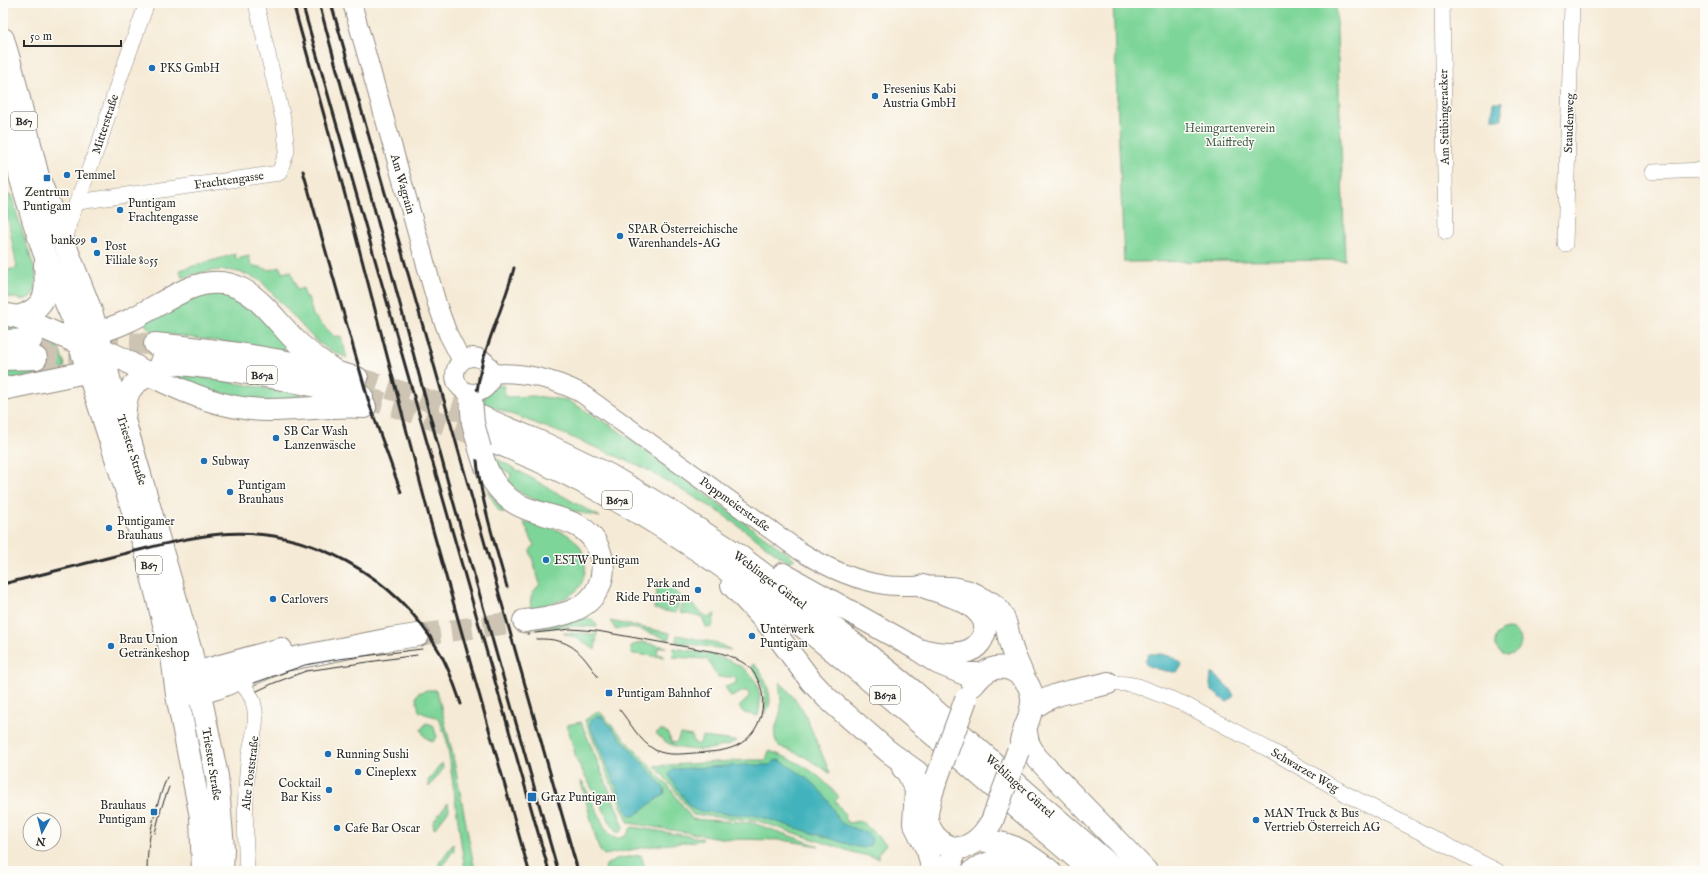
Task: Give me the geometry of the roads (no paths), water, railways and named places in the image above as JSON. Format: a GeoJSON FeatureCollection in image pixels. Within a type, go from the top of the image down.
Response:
{"type":"FeatureCollection","features":[{"type":"Feature","properties":{"kind":"main road","name":"Triester Straße"},"geometry":{"type":"LineString","coordinates":[[3,39],[38,177],[64,246],[91,311],[93,349],[172,656],[177,695],[201,817],[204,871]]}},
{"type":"Feature","properties":{"kind":"main road","name":"Triester Straße"},"geometry":{"type":"LineString","coordinates":[[3,97],[21,179],[44,252],[72,318],[93,349],[109,382],[124,420],[179,610],[198,683],[216,776],[223,848],[222,871]]}},
{"type":"Feature","properties":{"kind":"main road"},"geometry":{"type":"LineString","coordinates":[[10,316],[31,313],[42,301],[45,295],[46,286],[44,252]]}},
{"type":"Feature","properties":{"kind":"main road"},"geometry":{"type":"LineString","coordinates":[[3,389],[76,374],[93,349],[126,322],[189,289],[211,283],[224,283],[237,286],[248,292],[257,299],[297,341],[336,372]]}},
{"type":"Feature","properties":{"kind":"main road"},"geometry":{"type":"LineString","coordinates":[[10,316],[93,349],[123,358],[155,360],[201,398],[235,407],[268,410],[332,406],[361,394]]}},
{"type":"Feature","properties":{"kind":"main road"},"geometry":{"type":"LineString","coordinates":[[3,341],[33,349],[3,359]]}},
{"type":"Feature","properties":{"kind":"main road","name":"B67a"},"geometry":{"type":"LineString","coordinates":[[155,360],[212,350],[264,358],[336,372],[361,394]]}},
{"type":"Feature","properties":{"kind":"main road"},"geometry":{"type":"LineString","coordinates":[[124,420],[128,391],[155,360]]}},
{"type":"Feature","properties":{"kind":"main road","name":"B67a"},"geometry":{"type":"LineString","coordinates":[[155,360],[248,372],[361,394]]}},
{"type":"Feature","properties":{"kind":"main road"},"geometry":{"type":"LineString","coordinates":[[475,403],[473,423],[483,444],[490,477],[508,498],[524,508],[563,518],[582,528],[594,540],[603,562],[600,583],[593,597],[588,602],[578,608],[558,615],[524,621]]}},
{"type":"Feature","properties":{"kind":"main road","name":"Weblinger Gürtel"},"geometry":{"type":"LineString","coordinates":[[475,403],[530,437],[609,476],[670,511],[738,555],[824,620],[913,691],[1117,871]]}},
{"type":"Feature","properties":{"kind":"main road","name":"Weblinger Gürtel"},"geometry":{"type":"LineString","coordinates":[[483,444],[531,457],[589,485],[670,531],[735,574],[856,669],[1092,871]]}},
{"type":"Feature","properties":{"kind":"main road"},"geometry":{"type":"LineString","coordinates":[[670,531],[694,557],[728,582],[755,609],[770,626],[811,681],[827,698],[889,752],[934,785]]}},
{"type":"Feature","properties":{"kind":"main road"},"geometry":{"type":"LineString","coordinates":[[738,555],[757,558],[938,663],[965,674],[987,672],[1004,668],[1011,670],[1026,682],[1046,686],[1086,680],[1108,683]]}},
{"type":"Feature","properties":{"kind":"main road"},"geometry":{"type":"LineString","coordinates":[[916,649],[944,654],[966,652],[979,643],[985,632],[984,620],[979,612],[971,606],[958,599],[923,586]]}},
{"type":"Feature","properties":{"kind":"main road"},"geometry":{"type":"LineString","coordinates":[[990,603],[998,608],[1003,615],[1013,652],[1032,698],[1028,719],[1018,751],[992,821],[977,840],[968,846],[953,848],[941,843],[931,831],[927,815],[934,785],[966,699],[973,685],[996,662],[999,636],[998,626],[990,603]]}},
{"type":"Feature","properties":{"kind":"main road"},"geometry":{"type":"LineString","coordinates":[[198,683],[237,680],[285,660],[418,635]]}},
{"type":"Feature","properties":{"kind":"main road"},"geometry":{"type":"LineString","coordinates":[[177,695],[198,683],[278,650],[302,645],[370,637],[391,639]]}},
{"type":"Feature","properties":{"kind":"main road"},"geometry":{"type":"LineString","coordinates":[[1108,683],[1092,688],[1060,694],[1042,701],[1028,719],[1028,743],[1036,757],[1146,871]]}},
{"type":"Feature","properties":{"kind":"main road"},"geometry":{"type":"LineString","coordinates":[[889,752],[908,773],[916,790],[914,823],[928,851],[933,871]]}},
{"type":"Feature","properties":{"kind":"main road"},"geometry":{"type":"LineString","coordinates":[[977,840],[1012,845],[1050,871]]}},
{"type":"Feature","properties":{"kind":"main road"},"geometry":{"type":"LineString","coordinates":[[951,871],[953,848]]}},
{"type":"Feature","properties":{"kind":"main road"},"geometry":{"type":"LineString","coordinates":[[973,871],[988,862],[1004,860],[1021,862],[1041,871]]}},
{"type":"Feature","properties":{"kind":"street","name":"Mitterstraße"},"geometry":{"type":"LineString","coordinates":[[64,246],[69,223],[101,138],[118,83],[147,3]]}},
{"type":"Feature","properties":{"kind":"street","name":"Frachtengasse"},"geometry":{"type":"LineString","coordinates":[[78,202],[279,173],[288,151],[284,124],[256,3]]}},
{"type":"Feature","properties":{"kind":"street","name":"Am Wagrain"},"geometry":{"type":"LineString","coordinates":[[352,3],[437,304],[448,334],[462,361]]}},
{"type":"Feature","properties":{"kind":"street","name":"Am Stübingeracker"},"geometry":{"type":"LineString","coordinates":[[1442,3],[1446,232]]}},
{"type":"Feature","properties":{"kind":"street","name":"Staudenweg"},"geometry":{"type":"LineString","coordinates":[[1565,244],[1572,3]]}},
{"type":"Feature","properties":{"kind":"street"},"geometry":{"type":"LineString","coordinates":[[1653,172],[1705,170]]}},
{"type":"Feature","properties":{"kind":"street"},"geometry":{"type":"LineString","coordinates":[[470,358],[480,359],[489,367],[491,374],[490,380],[485,388],[480,392],[475,403],[456,382],[456,368],[462,361],[470,358]]}},
{"type":"Feature","properties":{"kind":"street","name":"Poppmeierstraße"},"geometry":{"type":"LineString","coordinates":[[491,374],[500,373],[533,377],[565,385],[581,393],[800,552],[821,565],[845,576],[887,585],[941,585],[965,588],[975,591],[990,603]]}},
{"type":"Feature","properties":{"kind":"street","name":"Alte Poststraße"},"geometry":{"type":"LineString","coordinates":[[237,680],[244,684],[254,705],[256,723],[248,762],[246,789],[244,827],[247,871]]}},
{"type":"Feature","properties":{"kind":"street","name":"Schwarzer Weg"},"geometry":{"type":"LineString","coordinates":[[1108,683],[1138,686],[1184,704],[1277,754],[1346,794],[1498,871]]}},
{"type":"Feature","properties":{"kind":"water"},"geometry":{"type":"Polygon","coordinates":[[[1493,102],[1502,102],[1502,119],[1492,119],[1493,102]]]}},
{"type":"Feature","properties":{"kind":"water"},"geometry":{"type":"Polygon","coordinates":[[[1149,654],[1167,655],[1175,658],[1182,664],[1177,672],[1157,669],[1146,665],[1145,660],[1149,654]]]}},
{"type":"Feature","properties":{"kind":"water"},"geometry":{"type":"Polygon","coordinates":[[[1211,674],[1214,674],[1219,678],[1233,694],[1234,696],[1228,702],[1211,690],[1211,674]]]}},
{"type":"Feature","properties":{"kind":"water"},"geometry":{"type":"Polygon","coordinates":[[[596,716],[602,717],[665,789],[664,794],[634,816],[629,815],[627,811],[590,726],[590,721],[596,716]]]}},
{"type":"Feature","properties":{"kind":"water"},"geometry":{"type":"Polygon","coordinates":[[[779,760],[800,773],[819,789],[831,804],[842,823],[869,835],[872,839],[870,845],[863,848],[854,846],[758,816],[698,811],[691,808],[669,774],[673,769],[770,765],[774,761],[779,760]]]}},
{"type":"Feature","properties":{"kind":"tunnel"},"geometry":{"type":"LineString","coordinates":[[31,340],[155,344]]}},
{"type":"Feature","properties":{"kind":"tunnel"},"geometry":{"type":"LineString","coordinates":[[36,358],[103,360]]}},
{"type":"Feature","properties":{"kind":"tunnel"},"geometry":{"type":"LineString","coordinates":[[357,378],[481,417]]}},
{"type":"Feature","properties":{"kind":"tunnel"},"geometry":{"type":"LineString","coordinates":[[362,397],[410,411],[487,439]]}},
{"type":"Feature","properties":{"kind":"tunnel"},"geometry":{"type":"LineString","coordinates":[[418,635],[524,621]]}},
{"type":"Feature","properties":{"kind":"tram line"},"geometry":{"type":"LineString","coordinates":[[535,633],[571,629],[597,631],[721,653],[735,658],[748,666],[756,675],[763,698],[759,721],[754,731],[736,746],[721,751],[710,752],[674,754],[655,750],[644,742],[619,709]]}},
{"type":"Feature","properties":{"kind":"tram line"},"geometry":{"type":"LineString","coordinates":[[537,639],[558,641],[574,648],[586,660],[598,677]]}},
{"type":"Feature","properties":{"kind":"tram line"},"geometry":{"type":"LineString","coordinates":[[254,683],[305,665],[339,659],[422,649]]}},
{"type":"Feature","properties":{"kind":"tram line"},"geometry":{"type":"LineString","coordinates":[[257,691],[306,671],[417,655]]}},
{"type":"Feature","properties":{"kind":"tram line"},"geometry":{"type":"LineString","coordinates":[[147,871],[148,846],[152,823],[167,777]]}},
{"type":"Feature","properties":{"kind":"tram line"},"geometry":{"type":"LineString","coordinates":[[155,833],[161,809],[169,787]]}},
{"type":"Feature","properties":{"kind":"railway"},"geometry":{"type":"LineString","coordinates":[[293,3],[327,126],[430,520],[529,871]]}},
{"type":"Feature","properties":{"kind":"railway"},"geometry":{"type":"LineString","coordinates":[[302,3],[549,871]]}},
{"type":"Feature","properties":{"kind":"railway"},"geometry":{"type":"LineString","coordinates":[[319,3],[450,490],[558,871]]}},
{"type":"Feature","properties":{"kind":"railway"},"geometry":{"type":"LineString","coordinates":[[331,3],[578,871]]}},
{"type":"Feature","properties":{"kind":"railway"},"geometry":{"type":"LineString","coordinates":[[303,171],[370,406],[401,492]]}},
{"type":"Feature","properties":{"kind":"railway"},"geometry":{"type":"LineString","coordinates":[[507,587],[484,503],[479,475],[475,419],[477,390],[483,360],[514,268]]}},
{"type":"Feature","properties":{"kind":"railway"},"geometry":{"type":"LineString","coordinates":[[3,584],[196,537],[221,534],[254,534],[286,539],[317,548],[346,561],[374,579],[399,600],[421,624],[443,657],[461,704]]}},
{"type":"Feature","properties":{"kind":"place","name":"PKS GmbH"},"geometry":{"type":"Point","coordinates":[152,68]}},
{"type":"Feature","properties":{"kind":"place","name":"Fresenius Kabi Austria GmbH"},"geometry":{"type":"Point","coordinates":[875,96]}},
{"type":"Feature","properties":{"kind":"place","name":"Temmel"},"geometry":{"type":"Point","coordinates":[67,175]}},
{"type":"Feature","properties":{"kind":"place","name":"Zentrum Puntigam"},"geometry":{"type":"Point","coordinates":[47,178]}},
{"type":"Feature","properties":{"kind":"place","name":"Puntigam Frachtengasse"},"geometry":{"type":"Point","coordinates":[120,210]}},
{"type":"Feature","properties":{"kind":"place","name":"SPAR Österreichische Warenhandels-AG"},"geometry":{"type":"Point","coordinates":[620,236]}},
{"type":"Feature","properties":{"kind":"place","name":"bank99"},"geometry":{"type":"Point","coordinates":[94,240]}},
{"type":"Feature","properties":{"kind":"place","name":"Post Filiale 8055"},"geometry":{"type":"Point","coordinates":[97,253]}},
{"type":"Feature","properties":{"kind":"place","name":"SB Car Wash Lanzenwäsche"},"geometry":{"type":"Point","coordinates":[276,438]}},
{"type":"Feature","properties":{"kind":"place","name":"Subway"},"geometry":{"type":"Point","coordinates":[204,461]}},
{"type":"Feature","properties":{"kind":"place","name":"Puntigam Brauhaus"},"geometry":{"type":"Point","coordinates":[230,492]}},
{"type":"Feature","properties":{"kind":"place","name":"Puntigamer Brauhaus"},"geometry":{"type":"Point","coordinates":[109,528]}},
{"type":"Feature","properties":{"kind":"place","name":"ESTW Puntigam"},"geometry":{"type":"Point","coordinates":[546,560]}},
{"type":"Feature","properties":{"kind":"place","name":"Park and Ride Puntigam"},"geometry":{"type":"Point","coordinates":[698,590]}},
{"type":"Feature","properties":{"kind":"place","name":"Carlovers"},"geometry":{"type":"Point","coordinates":[273,599]}},
{"type":"Feature","properties":{"kind":"place","name":"Unterwerk Puntigam"},"geometry":{"type":"Point","coordinates":[752,636]}},
{"type":"Feature","properties":{"kind":"place","name":"Brau Union Getränkeshop"},"geometry":{"type":"Point","coordinates":[111,646]}},
{"type":"Feature","properties":{"kind":"place","name":"Puntigam Bahnhof"},"geometry":{"type":"Point","coordinates":[609,693]}},
{"type":"Feature","properties":{"kind":"place","name":"Running Sushi"},"geometry":{"type":"Point","coordinates":[328,754]}},
{"type":"Feature","properties":{"kind":"place","name":"Cineplexx"},"geometry":{"type":"Point","coordinates":[358,772]}},
{"type":"Feature","properties":{"kind":"place","name":"Cocktail Bar Kiss"},"geometry":{"type":"Point","coordinates":[329,790]}},
{"type":"Feature","properties":{"kind":"place","name":"Graz Puntigam"},"geometry":{"type":"Point","coordinates":[532,797]}},
{"type":"Feature","properties":{"kind":"place","name":"Brauhaus Puntigam"},"geometry":{"type":"Point","coordinates":[154,812]}},
{"type":"Feature","properties":{"kind":"place","name":"MAN Truck & Bus Vertrieb Österreich AG"},"geometry":{"type":"Point","coordinates":[1256,820]}},
{"type":"Feature","properties":{"kind":"place","name":"Cafe Bar Oscar"},"geometry":{"type":"Point","coordinates":[337,828]}},
{"type":"Feature","properties":{"kind":"park label","name":"Heimgartenverein Maiffredy"},"geometry":{"type":"Point","coordinates":[1230,135]}}]}
